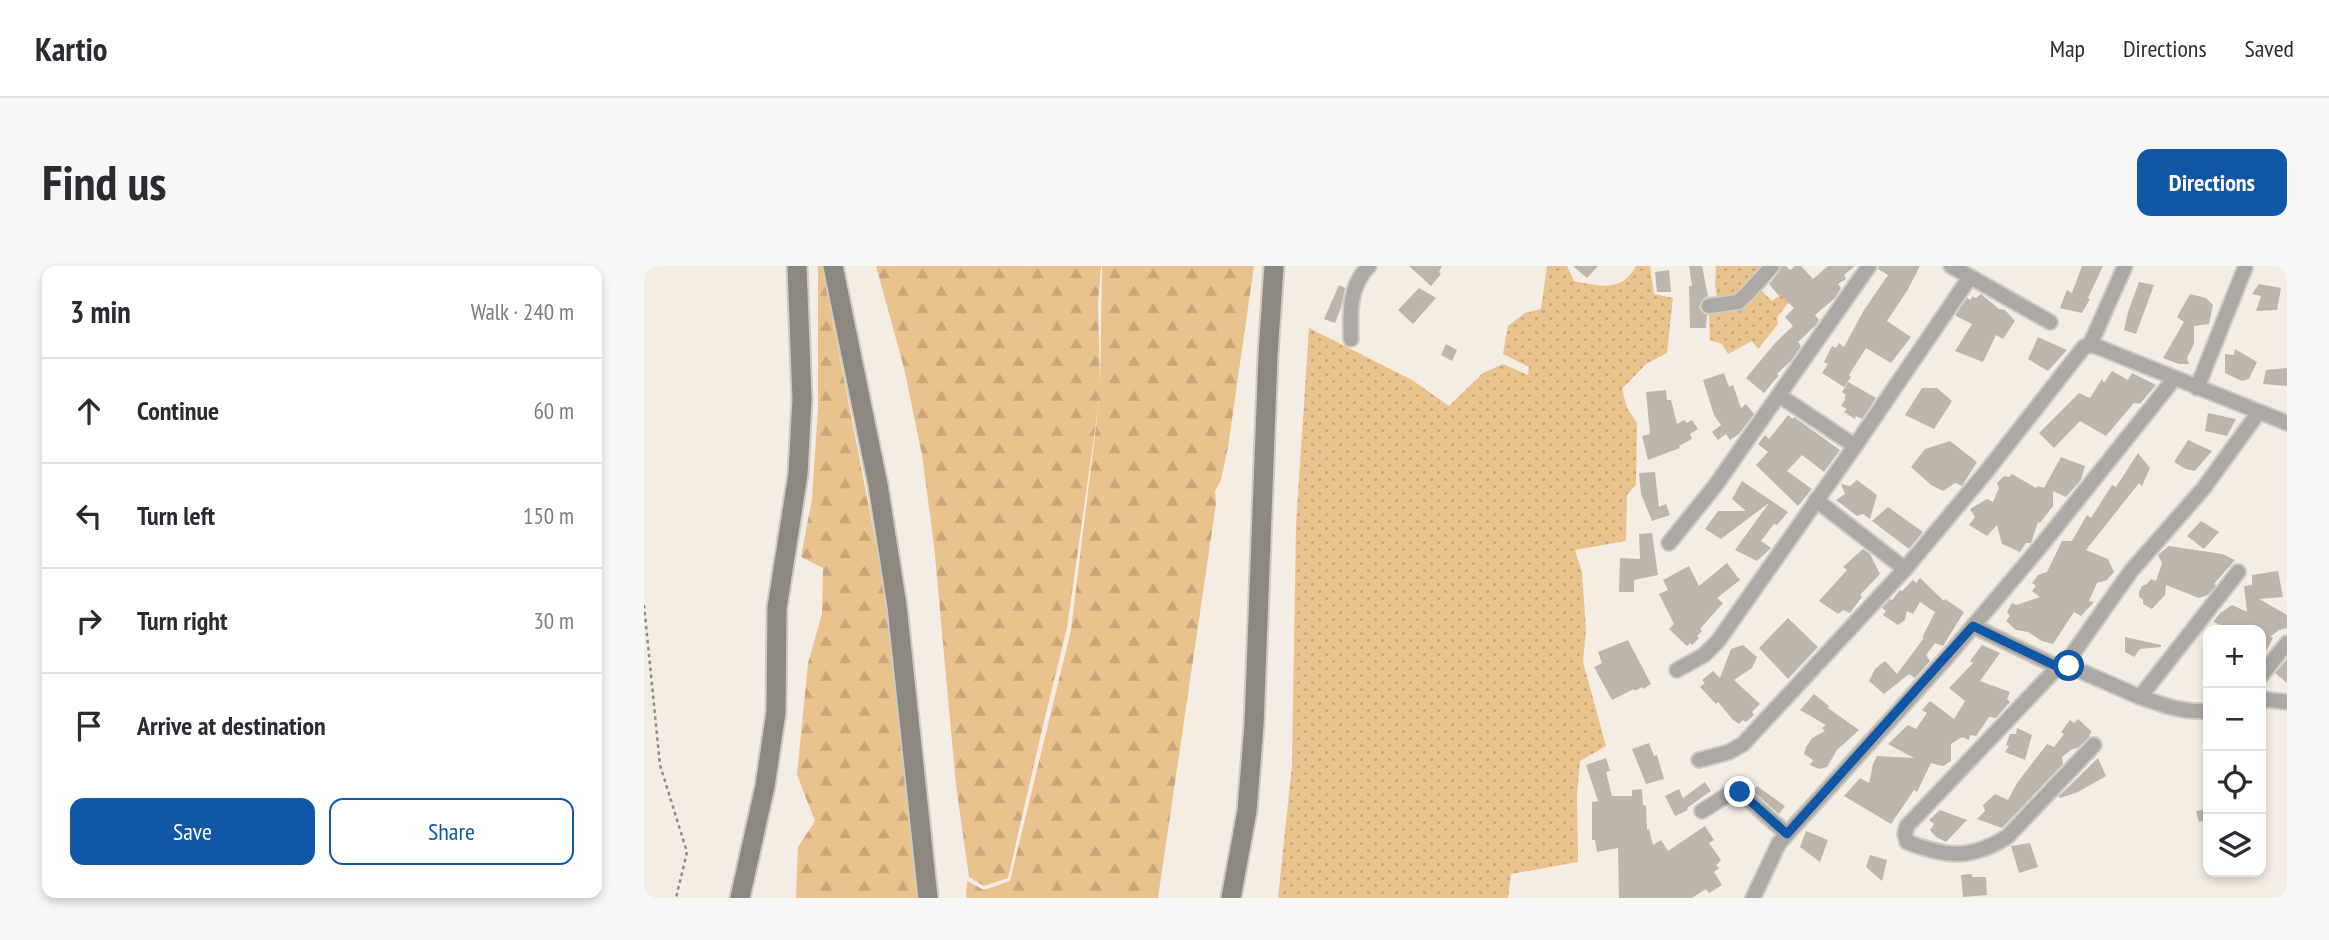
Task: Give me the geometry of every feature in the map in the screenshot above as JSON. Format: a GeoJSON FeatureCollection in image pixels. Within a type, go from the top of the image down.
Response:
{"type":"FeatureCollection","features":[{"type":"Feature","properties":{"kind":"main road"},"geometry":{"type":"LineString","coordinates":[[740,898],[765,786],[776,712],[776,608],[798,474],[802,398],[797,266]]}},
{"type":"Feature","properties":{"kind":"main road"},"geometry":{"type":"LineString","coordinates":[[833,266],[878,485],[897,606],[928,898]]}},
{"type":"Feature","properties":{"kind":"main road"},"geometry":{"type":"LineString","coordinates":[[1231,898],[1247,811],[1254,726],[1268,355],[1274,266]]}},
{"type":"Feature","properties":{"kind":"street"},"geometry":{"type":"LineString","coordinates":[[1351,339],[1350,310],[1353,291],[1360,275],[1368,266]]}},
{"type":"Feature","properties":{"kind":"street"},"geometry":{"type":"LineString","coordinates":[[1709,306],[1738,302],[1772,266]]}},
{"type":"Feature","properties":{"kind":"street"},"geometry":{"type":"LineString","coordinates":[[1669,543],[1715,486],[1780,396],[1869,266]]}},
{"type":"Feature","properties":{"kind":"street"},"geometry":{"type":"LineString","coordinates":[[1951,266],[2050,322]]}},
{"type":"Feature","properties":{"kind":"street"},"geometry":{"type":"LineString","coordinates":[[2090,345],[2125,266]]}},
{"type":"Feature","properties":{"kind":"street"},"geometry":{"type":"LineString","coordinates":[[2197,388],[2245,268]]}},
{"type":"Feature","properties":{"kind":"street"},"geometry":{"type":"LineString","coordinates":[[1677,670],[1704,655],[1718,641],[1970,277]]}},
{"type":"Feature","properties":{"kind":"street"},"geometry":{"type":"LineString","coordinates":[[1699,760],[1729,752],[1743,744],[1905,569],[1986,472],[2084,347],[2090,345],[2287,423]]}},
{"type":"Feature","properties":{"kind":"street"},"geometry":{"type":"LineString","coordinates":[[1753,898],[1769,860],[1787,834],[1973,626],[2040,547],[2174,379]]}},
{"type":"Feature","properties":{"kind":"street"},"geometry":{"type":"LineString","coordinates":[[1780,396],[1855,446]]}},
{"type":"Feature","properties":{"kind":"street"},"geometry":{"type":"LineString","coordinates":[[2094,745],[2007,837],[1993,845],[1978,852],[1960,854],[1927,849],[1907,842],[1905,834],[1908,827],[2061,666],[2131,571],[2203,489],[2259,412]]}},
{"type":"Feature","properties":{"kind":"street"},"geometry":{"type":"LineString","coordinates":[[1816,500],[1905,569]]}},
{"type":"Feature","properties":{"kind":"street"},"geometry":{"type":"LineString","coordinates":[[2140,697],[2238,572]]}},
{"type":"Feature","properties":{"kind":"street"},"geometry":{"type":"LineString","coordinates":[[1973,626],[2061,666],[2069,666],[2140,697],[2189,712],[2203,711]]}},
{"type":"Feature","properties":{"kind":"street"},"geometry":{"type":"LineString","coordinates":[[2266,670],[2287,643]]}},
{"type":"Feature","properties":{"kind":"street"},"geometry":{"type":"LineString","coordinates":[[2266,700],[2287,702]]}},
{"type":"Feature","properties":{"kind":"street"},"geometry":{"type":"LineString","coordinates":[[1702,811],[1735,790],[1787,834]]}},
{"type":"Feature","properties":{"kind":"path"},"geometry":{"type":"LineString","coordinates":[[644,605],[660,765],[687,852],[676,898]]}},
{"type":"Feature","properties":{"kind":"green space"},"geometry":{"type":"Polygon","coordinates":[[[818,266],[822,266],[883,580],[919,898],[796,898],[798,847],[815,821],[797,775],[808,663],[822,614],[823,568],[801,557],[812,499],[818,408],[818,266]]]}},
{"type":"Feature","properties":{"kind":"green space"},"geometry":{"type":"Polygon","coordinates":[[[876,266],[1101,266],[1098,304],[1100,388],[1102,266],[1254,266],[1228,447],[1221,480],[1215,491],[1216,504],[1158,898],[966,898],[967,881],[984,890],[1010,881],[1071,630],[1100,394],[1067,628],[1008,878],[984,886],[969,877],[956,785],[934,545],[922,455],[904,368],[876,266]]]}},
{"type":"Feature","properties":{"kind":"green space"},"geometry":{"type":"Polygon","coordinates":[[[1547,266],[1567,266],[1574,281],[1609,286],[1624,280],[1636,266],[1650,266],[1654,294],[1673,298],[1667,353],[1646,364],[1622,389],[1627,408],[1637,423],[1636,484],[1627,495],[1626,541],[1575,550],[1582,572],[1586,630],[1583,662],[1606,746],[1580,761],[1577,795],[1578,862],[1511,874],[1508,898],[1278,898],[1292,765],[1296,525],[1309,328],[1412,380],[1449,406],[1483,373],[1503,364],[1528,375],[1529,367],[1503,354],[1508,326],[1525,313],[1541,309],[1547,266]]]}},
{"type":"Feature","properties":{"kind":"green space"},"geometry":{"type":"Polygon","coordinates":[[[1716,266],[1767,266],[1749,289],[1718,303],[1716,266]]]}},
{"type":"Feature","properties":{"kind":"green space"},"geometry":{"type":"Polygon","coordinates":[[[1756,285],[1772,301],[1789,289],[1789,302],[1777,317],[1778,324],[1758,349],[1752,341],[1728,354],[1722,344],[1710,340],[1709,310],[1756,285]]]}},
{"type":"Feature","properties":{"kind":"building"},"geometry":{"type":"Polygon","coordinates":[[[1409,266],[1442,266],[1439,272],[1441,274],[1431,286],[1409,266]]]}},
{"type":"Feature","properties":{"kind":"building"},"geometry":{"type":"Polygon","coordinates":[[[1573,266],[1598,266],[1587,278],[1573,266]]]}},
{"type":"Feature","properties":{"kind":"building"},"geometry":{"type":"Polygon","coordinates":[[[1689,266],[1702,266],[1708,296],[1699,307],[1707,315],[1706,328],[1690,328],[1689,286],[1692,286],[1689,266]]]}},
{"type":"Feature","properties":{"kind":"building"},"geometry":{"type":"Polygon","coordinates":[[[1781,266],[1790,270],[1801,266],[1813,279],[1828,266],[1855,266],[1844,275],[1846,279],[1838,284],[1841,288],[1835,298],[1815,315],[1819,320],[1816,325],[1798,342],[1801,346],[1791,361],[1777,374],[1779,375],[1764,393],[1746,378],[1793,326],[1785,317],[1794,308],[1769,284],[1781,266]]]}},
{"type":"Feature","properties":{"kind":"building"},"geometry":{"type":"Polygon","coordinates":[[[1879,266],[1920,266],[1887,321],[1911,337],[1891,363],[1866,348],[1844,387],[1822,373],[1828,364],[1824,362],[1832,346],[1836,348],[1839,343],[1844,347],[1864,310],[1888,275],[1878,269],[1879,266]]]}},
{"type":"Feature","properties":{"kind":"building"},"geometry":{"type":"Polygon","coordinates":[[[2082,266],[2103,266],[2088,298],[2090,299],[2082,313],[2060,308],[2067,290],[2072,293],[2082,266]]]}},
{"type":"Feature","properties":{"kind":"building"},"geometry":{"type":"Polygon","coordinates":[[[1669,270],[1671,292],[1657,292],[1655,272],[1669,270]]]}},
{"type":"Feature","properties":{"kind":"building"},"geometry":{"type":"Polygon","coordinates":[[[2139,282],[2154,285],[2136,334],[2124,330],[2139,282]]]}},
{"type":"Feature","properties":{"kind":"building"},"geometry":{"type":"Polygon","coordinates":[[[2259,284],[2281,288],[2277,310],[2256,311],[2261,296],[2252,294],[2259,284]]]}},
{"type":"Feature","properties":{"kind":"building"},"geometry":{"type":"Polygon","coordinates":[[[1339,285],[1345,288],[1335,323],[1324,319],[1339,285]]]}},
{"type":"Feature","properties":{"kind":"building"},"geometry":{"type":"Polygon","coordinates":[[[1419,288],[1436,298],[1413,324],[1398,310],[1419,288]]]}},
{"type":"Feature","properties":{"kind":"building"},"geometry":{"type":"Polygon","coordinates":[[[1981,294],[1999,309],[2005,310],[2015,321],[2003,339],[1996,335],[1983,362],[1955,351],[1972,324],[1956,314],[1967,298],[1971,300],[1972,296],[1976,298],[1981,294]]]}},
{"type":"Feature","properties":{"kind":"building"},"geometry":{"type":"Polygon","coordinates":[[[2190,294],[2206,298],[2213,305],[2209,324],[2194,326],[2194,344],[2187,358],[2189,364],[2179,364],[2163,358],[2184,322],[2177,317],[2190,294]]]}},
{"type":"Feature","properties":{"kind":"building"},"geometry":{"type":"Polygon","coordinates":[[[2038,337],[2067,350],[2048,371],[2028,359],[2038,337]]]}},
{"type":"Feature","properties":{"kind":"building"},"geometry":{"type":"Polygon","coordinates":[[[1446,344],[1457,350],[1452,361],[1441,355],[1446,344]]]}},
{"type":"Feature","properties":{"kind":"building"},"geometry":{"type":"Polygon","coordinates":[[[2235,349],[2257,362],[2249,379],[2242,381],[2225,373],[2225,354],[2234,355],[2235,349]]]}},
{"type":"Feature","properties":{"kind":"building"},"geometry":{"type":"Polygon","coordinates":[[[2287,368],[2287,386],[2263,384],[2266,370],[2287,368]]]}},
{"type":"Feature","properties":{"kind":"building"},"geometry":{"type":"Polygon","coordinates":[[[2112,371],[2128,380],[2132,373],[2156,385],[2140,404],[2134,403],[2106,436],[2080,421],[2054,448],[2039,433],[2079,393],[2090,398],[2102,379],[2104,383],[2112,371]]]}},
{"type":"Feature","properties":{"kind":"building"},"geometry":{"type":"Polygon","coordinates":[[[1724,373],[1729,387],[1733,385],[1741,408],[1746,404],[1754,414],[1739,434],[1730,440],[1726,434],[1718,440],[1712,432],[1721,425],[1714,415],[1703,380],[1724,373]]]}},
{"type":"Feature","properties":{"kind":"building"},"geometry":{"type":"Polygon","coordinates":[[[1848,382],[1876,398],[1862,419],[1856,416],[1855,419],[1844,412],[1847,409],[1841,406],[1846,398],[1842,392],[1848,382]]]}},
{"type":"Feature","properties":{"kind":"building"},"geometry":{"type":"Polygon","coordinates":[[[1922,388],[1937,388],[1952,401],[1934,429],[1905,415],[1922,388]]]}},
{"type":"Feature","properties":{"kind":"building"},"geometry":{"type":"Polygon","coordinates":[[[1666,390],[1667,400],[1671,400],[1677,424],[1692,420],[1698,429],[1690,434],[1692,439],[1679,446],[1680,448],[1648,460],[1642,436],[1650,434],[1646,392],[1666,390]]]}},
{"type":"Feature","properties":{"kind":"building"},"geometry":{"type":"Polygon","coordinates":[[[2208,413],[2236,419],[2227,436],[2205,431],[2208,413]]]}},
{"type":"Feature","properties":{"kind":"building"},"geometry":{"type":"Polygon","coordinates":[[[1788,415],[1840,450],[1824,472],[1802,455],[1787,471],[1812,489],[1798,506],[1756,465],[1768,452],[1758,444],[1765,435],[1769,439],[1788,415]]]}},
{"type":"Feature","properties":{"kind":"building"},"geometry":{"type":"Polygon","coordinates":[[[2188,440],[2212,451],[2195,471],[2174,462],[2188,440]]]}},
{"type":"Feature","properties":{"kind":"building"},"geometry":{"type":"Polygon","coordinates":[[[1950,441],[1977,462],[1962,486],[1955,483],[1943,491],[1931,485],[1911,467],[1925,449],[1950,441]]]}},
{"type":"Feature","properties":{"kind":"building"},"geometry":{"type":"Polygon","coordinates":[[[2138,453],[2150,468],[2142,486],[2139,483],[2086,550],[2108,559],[2114,572],[2107,580],[2097,583],[2089,601],[2094,602],[2081,616],[2074,612],[2053,644],[2028,632],[2016,630],[2006,621],[2010,616],[2007,612],[2012,603],[2016,605],[2040,597],[2032,591],[2036,586],[2032,583],[2038,575],[2047,572],[2062,541],[2072,541],[2087,515],[2091,518],[2112,485],[2116,487],[2138,453]]]}},
{"type":"Feature","properties":{"kind":"building"},"geometry":{"type":"Polygon","coordinates":[[[2061,457],[2085,466],[2081,480],[2066,497],[2053,491],[2053,506],[2040,523],[2038,522],[2031,543],[2026,543],[2020,552],[2002,544],[1997,525],[1987,536],[1969,525],[1975,517],[1970,509],[1987,499],[1993,502],[1999,488],[1997,483],[2004,476],[2009,477],[2012,474],[2036,488],[2044,488],[2061,457]]]}},
{"type":"Feature","properties":{"kind":"building"},"geometry":{"type":"Polygon","coordinates":[[[1655,472],[1659,507],[1666,504],[1670,515],[1652,521],[1641,494],[1639,473],[1655,472]]]}},
{"type":"Feature","properties":{"kind":"building"},"geometry":{"type":"Polygon","coordinates":[[[1857,480],[1877,495],[1870,519],[1863,514],[1857,516],[1836,500],[1845,494],[1841,484],[1850,486],[1857,480]]]}},
{"type":"Feature","properties":{"kind":"building"},"geometry":{"type":"Polygon","coordinates":[[[1742,481],[1788,512],[1761,541],[1771,548],[1757,561],[1735,550],[1769,503],[1721,539],[1705,529],[1718,511],[1746,511],[1732,499],[1742,481]]]}},
{"type":"Feature","properties":{"kind":"building"},"geometry":{"type":"Polygon","coordinates":[[[1888,507],[1923,532],[1909,549],[1872,521],[1888,507]]]}},
{"type":"Feature","properties":{"kind":"building"},"geometry":{"type":"Polygon","coordinates":[[[2201,521],[2219,532],[2204,549],[2187,536],[2201,521]]]}},
{"type":"Feature","properties":{"kind":"building"},"geometry":{"type":"Polygon","coordinates":[[[1652,533],[1658,575],[1634,580],[1634,592],[1619,592],[1620,558],[1640,559],[1639,534],[1652,533]]]}},
{"type":"Feature","properties":{"kind":"building"},"geometry":{"type":"Polygon","coordinates":[[[2169,546],[2222,554],[2235,560],[2208,595],[2199,598],[2166,585],[2165,595],[2152,609],[2143,604],[2139,592],[2151,579],[2156,581],[2162,563],[2158,555],[2169,546]]]}},
{"type":"Feature","properties":{"kind":"building"},"geometry":{"type":"Polygon","coordinates":[[[1863,549],[1870,554],[1880,574],[1860,595],[1862,597],[1850,613],[1843,610],[1838,614],[1819,601],[1847,570],[1843,567],[1863,549]]]}},
{"type":"Feature","properties":{"kind":"building"},"geometry":{"type":"Polygon","coordinates":[[[1727,563],[1740,580],[1717,598],[1723,603],[1700,629],[1702,631],[1697,636],[1699,638],[1687,646],[1669,629],[1674,624],[1659,594],[1668,590],[1663,580],[1689,566],[1699,586],[1727,563]]]}},
{"type":"Feature","properties":{"kind":"building"},"geometry":{"type":"Polygon","coordinates":[[[2278,571],[2283,597],[2259,599],[2287,615],[2287,628],[2270,637],[2273,638],[2266,651],[2266,625],[2221,625],[2213,622],[2232,605],[2247,612],[2244,586],[2252,585],[2252,575],[2278,571]]]}},
{"type":"Feature","properties":{"kind":"building"},"geometry":{"type":"Polygon","coordinates":[[[1920,578],[1944,601],[1945,599],[1964,612],[1943,646],[1935,643],[1926,655],[1930,661],[1915,678],[1909,674],[1884,694],[1869,681],[1875,669],[1885,661],[1897,674],[1924,638],[1935,612],[1920,602],[1913,614],[1907,611],[1905,620],[1898,625],[1883,615],[1886,611],[1882,608],[1900,590],[1913,580],[1916,583],[1920,578]]]}},
{"type":"Feature","properties":{"kind":"building"},"geometry":{"type":"Polygon","coordinates":[[[1788,618],[1818,647],[1788,679],[1759,648],[1788,618]]]}},
{"type":"Feature","properties":{"kind":"building"},"geometry":{"type":"Polygon","coordinates":[[[2125,637],[2161,647],[2140,649],[2134,657],[2125,652],[2125,637]]]}},
{"type":"Feature","properties":{"kind":"building"},"geometry":{"type":"Polygon","coordinates":[[[1628,640],[1651,684],[1612,700],[1594,667],[1602,663],[1598,652],[1628,640]]]}},
{"type":"Feature","properties":{"kind":"building"},"geometry":{"type":"Polygon","coordinates":[[[1743,645],[1757,657],[1752,668],[1734,680],[1760,704],[1752,712],[1754,715],[1739,724],[1700,687],[1705,683],[1702,680],[1713,671],[1720,678],[1731,649],[1743,645]]]}},
{"type":"Feature","properties":{"kind":"building"},"geometry":{"type":"Polygon","coordinates":[[[1982,645],[2000,653],[1980,681],[2010,692],[2007,699],[2010,702],[1996,718],[1989,717],[1976,736],[1970,735],[1969,740],[1962,737],[1951,744],[1951,761],[1943,766],[1931,763],[1917,792],[1914,790],[1891,824],[1844,796],[1860,778],[1869,783],[1877,756],[1914,758],[1888,744],[1908,725],[1916,729],[1927,713],[1922,710],[1930,701],[1954,719],[1965,701],[1949,688],[1973,663],[1970,661],[1982,645]]]}},
{"type":"Feature","properties":{"kind":"building"},"geometry":{"type":"Polygon","coordinates":[[[2287,659],[2287,683],[2275,673],[2287,659]]]}},
{"type":"Feature","properties":{"kind":"building"},"geometry":{"type":"Polygon","coordinates":[[[1814,694],[1829,706],[1828,708],[1859,730],[1837,750],[1827,767],[1819,769],[1810,765],[1813,760],[1804,754],[1812,738],[1825,731],[1822,728],[1826,725],[1800,710],[1814,694]]]}},
{"type":"Feature","properties":{"kind":"building"},"geometry":{"type":"Polygon","coordinates":[[[2078,719],[2092,732],[2090,736],[2078,748],[2062,757],[2063,764],[2002,828],[1977,819],[1985,811],[1983,805],[1995,794],[2008,800],[2017,783],[2047,744],[2054,747],[2070,720],[2074,723],[2078,719]]]}},
{"type":"Feature","properties":{"kind":"building"},"geometry":{"type":"Polygon","coordinates":[[[2017,728],[2032,735],[2025,760],[2005,752],[2009,746],[2006,745],[2010,734],[2016,734],[2017,728]]]}},
{"type":"Feature","properties":{"kind":"building"},"geometry":{"type":"Polygon","coordinates":[[[1649,743],[1654,756],[1657,755],[1664,779],[1646,784],[1632,749],[1649,743]]]}},
{"type":"Feature","properties":{"kind":"building"},"geometry":{"type":"Polygon","coordinates":[[[1606,758],[1610,771],[1606,772],[1612,796],[1632,796],[1632,790],[1642,789],[1647,830],[1649,829],[1653,845],[1661,840],[1668,851],[1705,826],[1714,840],[1709,843],[1721,860],[1716,865],[1719,868],[1714,872],[1722,885],[1709,893],[1706,889],[1692,898],[1619,898],[1618,848],[1597,852],[1595,840],[1592,840],[1592,802],[1598,801],[1586,765],[1606,758]]]}},
{"type":"Feature","properties":{"kind":"building"},"geometry":{"type":"Polygon","coordinates":[[[2098,758],[2106,776],[2078,792],[2060,798],[2059,796],[2098,758]]]}},
{"type":"Feature","properties":{"kind":"building"},"geometry":{"type":"Polygon","coordinates":[[[1705,782],[1711,791],[1687,808],[1688,810],[1675,816],[1665,796],[1679,789],[1683,798],[1705,782]]]}},
{"type":"Feature","properties":{"kind":"building"},"geometry":{"type":"Polygon","coordinates":[[[1757,786],[1785,806],[1779,814],[1753,791],[1757,786]]]}},
{"type":"Feature","properties":{"kind":"building"},"geometry":{"type":"Polygon","coordinates":[[[1940,810],[1967,820],[1946,842],[1930,830],[1934,824],[1929,820],[1940,810]]]}},
{"type":"Feature","properties":{"kind":"building"},"geometry":{"type":"Polygon","coordinates":[[[2203,810],[2203,821],[2199,822],[2196,811],[2203,810]]]}},
{"type":"Feature","properties":{"kind":"building"},"geometry":{"type":"Polygon","coordinates":[[[1806,831],[1828,840],[1820,862],[1800,847],[1806,831]]]}},
{"type":"Feature","properties":{"kind":"building"},"geometry":{"type":"Polygon","coordinates":[[[2030,843],[2038,867],[2019,873],[2011,846],[2030,843]]]}},
{"type":"Feature","properties":{"kind":"building"},"geometry":{"type":"Polygon","coordinates":[[[1870,855],[1887,860],[1882,881],[1866,867],[1870,855]]]}},
{"type":"Feature","properties":{"kind":"building"},"geometry":{"type":"Polygon","coordinates":[[[1972,874],[1972,877],[1986,877],[1987,895],[1963,897],[1961,875],[1972,874]]]}},
{"type":"Feature","properties":{"kind":"route"},"geometry":{"type":"LineString","coordinates":[[1740,792],[1787,834],[1973,626],[2058,667],[2069,666]]}}]}
